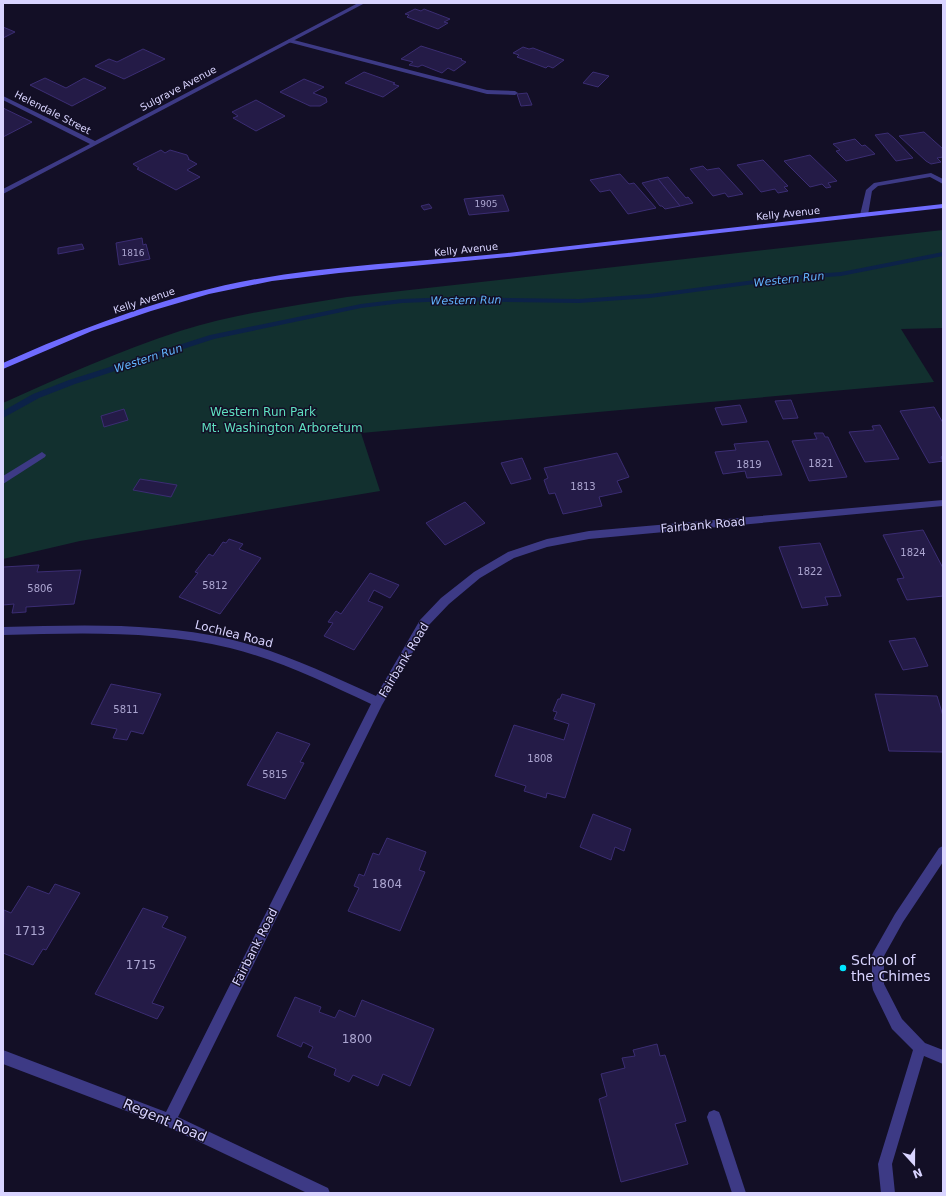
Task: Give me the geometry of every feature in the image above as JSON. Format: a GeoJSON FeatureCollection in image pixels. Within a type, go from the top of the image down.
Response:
{"type":"FeatureCollection","features":[{"type":"Feature","properties":{"kind":"main road","name":"Kelly Avenue"},"geometry":{"type":"LineString","coordinates":[[3,366],[55,342],[121,317],[180,299],[241,285],[307,274],[443,262],[943,206]]}},
{"type":"Feature","properties":{"kind":"street","name":"Sulgrave Avenue"},"geometry":{"type":"LineString","coordinates":[[3,192],[362,3]]}},
{"type":"Feature","properties":{"kind":"street"},"geometry":{"type":"LineString","coordinates":[[290,41],[487,92],[514,93]]}},
{"type":"Feature","properties":{"kind":"street","name":"Helendale Street"},"geometry":{"type":"LineString","coordinates":[[3,98],[94,143]]}},
{"type":"Feature","properties":{"kind":"street"},"geometry":{"type":"LineString","coordinates":[[864,215],[869,190],[876,184],[931,175],[943,182]]}},
{"type":"Feature","properties":{"kind":"street"},"geometry":{"type":"LineString","coordinates":[[3,481],[42,455]]}},
{"type":"Feature","properties":{"kind":"street","name":"Fairbank Road"},"geometry":{"type":"LineString","coordinates":[[169,1120],[378,702],[424,623],[445,601],[477,575],[518,553],[547,543],[588,536],[943,503]]}},
{"type":"Feature","properties":{"kind":"street","name":"Lochlea Road"},"geometry":{"type":"LineString","coordinates":[[3,631],[130,631],[175,634],[210,639],[300,666],[378,702]]}},
{"type":"Feature","properties":{"kind":"street"},"geometry":{"type":"LineString","coordinates":[[943,852],[899,918],[878,955],[878,985],[897,1024],[920,1048],[943,1057]]}},
{"type":"Feature","properties":{"kind":"street"},"geometry":{"type":"LineString","coordinates":[[888,1193],[885,1164],[920,1048]]}},
{"type":"Feature","properties":{"kind":"street","name":"Regent Road"},"geometry":{"type":"LineString","coordinates":[[3,1057],[169,1120],[323,1193]]}},
{"type":"Feature","properties":{"kind":"street"},"geometry":{"type":"LineString","coordinates":[[714,1118],[739,1193]]}},
{"type":"Feature","properties":{"kind":"green space","name":"Western Run Park"},"geometry":{"type":"Polygon","coordinates":[[[943,230],[943,328],[901,329],[934,382],[361,433],[380,491],[80,541],[3,559],[3,403],[90,365],[157,339],[200,325],[242,315],[347,297],[943,230]]]}},
{"type":"Feature","properties":{"kind":"building"},"geometry":{"type":"Polygon","coordinates":[[[415,9],[421,11],[424,9],[450,19],[444,22],[448,23],[438,29],[407,17],[409,15],[405,14],[415,9]]]}},
{"type":"Feature","properties":{"kind":"building"},"geometry":{"type":"Polygon","coordinates":[[[3,27],[15,32],[3,38],[3,27]]]}},
{"type":"Feature","properties":{"kind":"building"},"geometry":{"type":"Polygon","coordinates":[[[421,46],[462,59],[461,60],[466,62],[454,71],[448,68],[442,73],[422,65],[418,67],[409,65],[413,62],[401,59],[421,46]]]}},
{"type":"Feature","properties":{"kind":"building"},"geometry":{"type":"Polygon","coordinates":[[[523,47],[529,49],[533,48],[564,60],[553,68],[548,66],[546,68],[517,57],[519,55],[513,53],[523,47]]]}},
{"type":"Feature","properties":{"kind":"building"},"geometry":{"type":"Polygon","coordinates":[[[143,49],[165,59],[124,79],[95,66],[109,59],[117,62],[143,49]]]}},
{"type":"Feature","properties":{"kind":"building"},"geometry":{"type":"Polygon","coordinates":[[[364,72],[395,83],[393,84],[399,86],[383,97],[345,83],[364,72]]]}},
{"type":"Feature","properties":{"kind":"building"},"geometry":{"type":"Polygon","coordinates":[[[593,72],[609,76],[598,87],[583,83],[593,72]]]}},
{"type":"Feature","properties":{"kind":"building"},"geometry":{"type":"Polygon","coordinates":[[[45,78],[66,88],[84,78],[106,88],[72,106],[30,85],[45,78]]]}},
{"type":"Feature","properties":{"kind":"building"},"geometry":{"type":"Polygon","coordinates":[[[304,79],[324,87],[313,93],[326,98],[327,102],[320,106],[310,106],[280,92],[304,79]]]}},
{"type":"Feature","properties":{"kind":"building"},"geometry":{"type":"Polygon","coordinates":[[[527,93],[532,105],[521,106],[517,94],[527,93]]]}},
{"type":"Feature","properties":{"kind":"building"},"geometry":{"type":"Polygon","coordinates":[[[256,100],[285,116],[256,131],[233,118],[238,116],[232,112],[256,100]]]}},
{"type":"Feature","properties":{"kind":"building"},"geometry":{"type":"Polygon","coordinates":[[[3,108],[32,122],[3,137],[3,108]]]}},
{"type":"Feature","properties":{"kind":"building"},"geometry":{"type":"Polygon","coordinates":[[[924,132],[943,149],[943,157],[937,158],[941,162],[931,164],[926,161],[899,136],[924,132]]]}},
{"type":"Feature","properties":{"kind":"building"},"geometry":{"type":"Polygon","coordinates":[[[888,133],[913,158],[896,161],[875,135],[888,133]]]}},
{"type":"Feature","properties":{"kind":"building"},"geometry":{"type":"Polygon","coordinates":[[[855,139],[862,146],[865,145],[875,154],[846,161],[836,151],[840,150],[833,144],[855,139]]]}},
{"type":"Feature","properties":{"kind":"building"},"geometry":{"type":"Polygon","coordinates":[[[161,150],[165,153],[170,150],[187,155],[188,159],[197,164],[187,170],[200,177],[176,190],[137,169],[139,168],[133,164],[161,150]]]}},
{"type":"Feature","properties":{"kind":"building"},"geometry":{"type":"Polygon","coordinates":[[[810,155],[837,181],[828,183],[831,187],[826,188],[822,184],[810,187],[784,161],[810,155]]]}},
{"type":"Feature","properties":{"kind":"building"},"geometry":{"type":"Polygon","coordinates":[[[763,160],[788,186],[784,187],[788,191],[778,193],[775,189],[761,192],[737,165],[763,160]]]}},
{"type":"Feature","properties":{"kind":"building"},"geometry":{"type":"Polygon","coordinates":[[[703,166],[707,170],[719,168],[743,194],[728,197],[725,193],[713,196],[690,169],[703,166]]]}},
{"type":"Feature","properties":{"kind":"building"},"geometry":{"type":"Polygon","coordinates":[[[620,174],[629,184],[634,183],[656,208],[628,214],[610,190],[600,192],[590,180],[620,174]]]}},
{"type":"Feature","properties":{"kind":"building"},"geometry":{"type":"Polygon","coordinates":[[[668,177],[686,198],[688,197],[693,203],[680,206],[658,179],[668,177]]]}},
{"type":"Feature","properties":{"kind":"building"},"geometry":{"type":"Polygon","coordinates":[[[658,179],[680,206],[665,209],[660,206],[642,183],[658,179]]]}},
{"type":"Feature","properties":{"kind":"building"},"geometry":{"type":"Polygon","coordinates":[[[503,195],[509,211],[469,215],[464,199],[503,195]]]}},
{"type":"Feature","properties":{"kind":"building"},"geometry":{"type":"Polygon","coordinates":[[[429,204],[432,208],[424,210],[421,206],[429,204]]]}},
{"type":"Feature","properties":{"kind":"building"},"geometry":{"type":"Polygon","coordinates":[[[142,238],[143,245],[146,244],[150,259],[119,265],[116,243],[142,238]]]}},
{"type":"Feature","properties":{"kind":"building"},"geometry":{"type":"Polygon","coordinates":[[[82,244],[84,249],[58,254],[58,248],[82,244]]]}},
{"type":"Feature","properties":{"kind":"building"},"geometry":{"type":"Polygon","coordinates":[[[791,400],[798,418],[783,419],[775,401],[791,400]]]}},
{"type":"Feature","properties":{"kind":"building"},"geometry":{"type":"Polygon","coordinates":[[[740,405],[747,422],[722,425],[715,408],[740,405]]]}},
{"type":"Feature","properties":{"kind":"building"},"geometry":{"type":"Polygon","coordinates":[[[934,407],[943,423],[943,456],[941,457],[943,461],[929,463],[900,411],[934,407]]]}},
{"type":"Feature","properties":{"kind":"building"},"geometry":{"type":"Polygon","coordinates":[[[124,409],[128,420],[104,427],[101,416],[124,409]]]}},
{"type":"Feature","properties":{"kind":"building"},"geometry":{"type":"Polygon","coordinates":[[[880,425],[899,459],[865,462],[849,432],[874,430],[872,426],[880,425]]]}},
{"type":"Feature","properties":{"kind":"building"},"geometry":{"type":"Polygon","coordinates":[[[814,433],[823,433],[825,437],[828,437],[847,477],[809,481],[792,441],[817,439],[814,433]]]}},
{"type":"Feature","properties":{"kind":"building"},"geometry":{"type":"Polygon","coordinates":[[[768,441],[782,475],[747,478],[745,471],[723,474],[715,452],[736,450],[734,444],[768,441]]]}},
{"type":"Feature","properties":{"kind":"building"},"geometry":{"type":"Polygon","coordinates":[[[617,453],[629,477],[617,481],[622,492],[599,497],[602,506],[563,514],[555,493],[549,494],[544,480],[548,478],[544,468],[617,453]]]}},
{"type":"Feature","properties":{"kind":"building"},"geometry":{"type":"Polygon","coordinates":[[[522,458],[531,479],[511,484],[501,463],[522,458]]]}},
{"type":"Feature","properties":{"kind":"building"},"geometry":{"type":"Polygon","coordinates":[[[140,479],[177,485],[171,497],[133,490],[140,479]]]}},
{"type":"Feature","properties":{"kind":"building"},"geometry":{"type":"Polygon","coordinates":[[[465,502],[485,523],[445,545],[426,523],[465,502]]]}},
{"type":"Feature","properties":{"kind":"building"},"geometry":{"type":"Polygon","coordinates":[[[923,530],[943,568],[943,596],[907,600],[897,579],[904,578],[883,535],[923,530]]]}},
{"type":"Feature","properties":{"kind":"building"},"geometry":{"type":"Polygon","coordinates":[[[229,539],[243,544],[239,549],[261,558],[220,614],[179,597],[198,573],[195,572],[209,554],[213,556],[223,542],[226,543],[229,539]]]}},
{"type":"Feature","properties":{"kind":"building"},"geometry":{"type":"Polygon","coordinates":[[[820,543],[841,596],[825,597],[828,605],[802,608],[779,547],[820,543]]]}},
{"type":"Feature","properties":{"kind":"building"},"geometry":{"type":"Polygon","coordinates":[[[39,565],[37,572],[81,570],[74,604],[26,607],[26,612],[12,613],[14,604],[3,605],[3,567],[39,565]]]}},
{"type":"Feature","properties":{"kind":"building"},"geometry":{"type":"Polygon","coordinates":[[[370,573],[399,585],[390,598],[374,590],[368,601],[383,607],[354,650],[324,636],[333,623],[328,622],[336,611],[341,614],[370,573]]]}},
{"type":"Feature","properties":{"kind":"building"},"geometry":{"type":"Polygon","coordinates":[[[915,638],[928,666],[903,670],[889,641],[915,638]]]}},
{"type":"Feature","properties":{"kind":"building"},"geometry":{"type":"Polygon","coordinates":[[[111,684],[161,694],[143,734],[131,731],[127,740],[113,738],[117,729],[91,724],[111,684]]]}},
{"type":"Feature","properties":{"kind":"building"},"geometry":{"type":"Polygon","coordinates":[[[562,694],[595,704],[565,798],[547,793],[546,798],[524,791],[526,786],[495,776],[514,725],[564,740],[569,724],[554,719],[557,712],[553,711],[562,694]]]}},
{"type":"Feature","properties":{"kind":"building"},"geometry":{"type":"Polygon","coordinates":[[[875,694],[937,696],[943,716],[943,752],[889,751],[875,694]]]}},
{"type":"Feature","properties":{"kind":"building"},"geometry":{"type":"Polygon","coordinates":[[[277,732],[310,744],[300,762],[304,763],[285,799],[247,785],[277,732]]]}},
{"type":"Feature","properties":{"kind":"building"},"geometry":{"type":"Polygon","coordinates":[[[593,814],[631,829],[624,851],[615,847],[611,860],[580,847],[593,814]]]}},
{"type":"Feature","properties":{"kind":"building"},"geometry":{"type":"Polygon","coordinates":[[[387,838],[426,852],[419,870],[425,872],[400,931],[348,911],[359,888],[354,886],[359,874],[364,876],[373,853],[379,855],[387,838]]]}},
{"type":"Feature","properties":{"kind":"building"},"geometry":{"type":"Polygon","coordinates":[[[55,884],[80,893],[46,950],[43,949],[33,965],[3,953],[4,910],[11,913],[28,886],[49,894],[55,884]]]}},
{"type":"Feature","properties":{"kind":"building"},"geometry":{"type":"Polygon","coordinates":[[[143,908],[168,917],[162,927],[186,937],[152,1003],[164,1007],[157,1019],[95,994],[143,908]]]}},
{"type":"Feature","properties":{"kind":"building"},"geometry":{"type":"Polygon","coordinates":[[[295,997],[321,1007],[319,1012],[335,1018],[339,1010],[355,1017],[362,1000],[434,1029],[410,1086],[383,1074],[378,1086],[353,1075],[349,1082],[334,1075],[336,1069],[308,1057],[313,1047],[303,1042],[301,1047],[277,1036],[295,997]]]}},
{"type":"Feature","properties":{"kind":"building"},"geometry":{"type":"Polygon","coordinates":[[[657,1044],[660,1056],[665,1055],[686,1121],[675,1124],[688,1164],[621,1182],[599,1099],[607,1096],[601,1074],[625,1068],[622,1058],[635,1056],[633,1050],[657,1044]]]}},
{"type":"Feature","properties":{"kind":"waterway","name":"Western Run"},"geometry":{"type":"LineString","coordinates":[[3,415],[36,396],[72,382],[213,337],[361,306],[402,301],[452,299],[579,301],[650,296],[785,278],[841,274],[943,254]]}},
{"type":"Feature","properties":{"kind":"place","name":"School of the Chimes"},"geometry":{"type":"Point","coordinates":[843,968]}},
{"type":"Feature","properties":{"kind":"park label","name":"Mt. Washington Arboretum"},"geometry":{"type":"Point","coordinates":[282,428]}}]}
